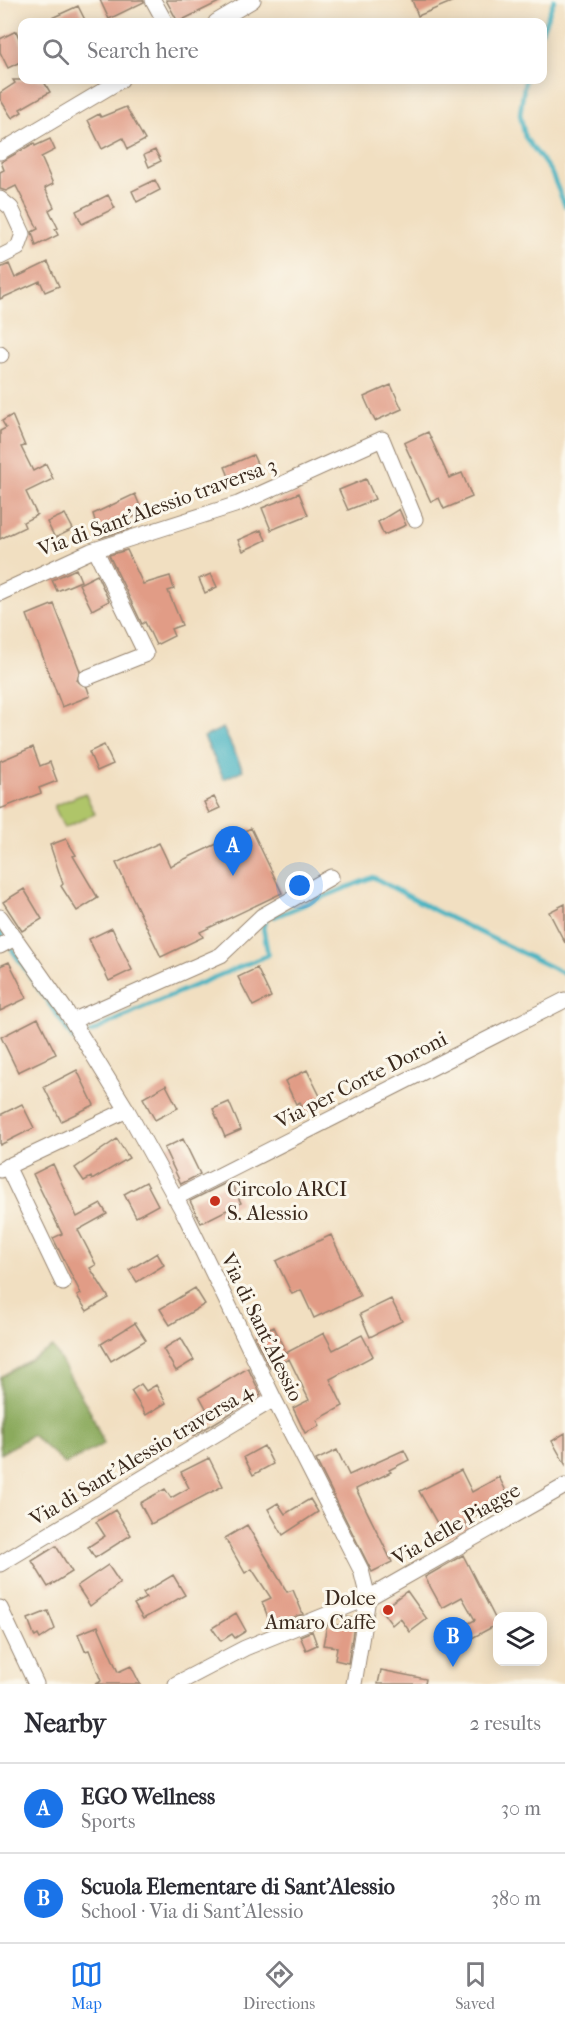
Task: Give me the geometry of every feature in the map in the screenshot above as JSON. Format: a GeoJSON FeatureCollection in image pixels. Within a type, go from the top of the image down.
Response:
{"type":"FeatureCollection","features":[{"type":"Feature","properties":{"kind":"street"},"geometry":{"type":"LineString","coordinates":[[153,0],[163,18]]}},
{"type":"Feature","properties":{"kind":"street"},"geometry":{"type":"LineString","coordinates":[[223,18],[253,0]]}},
{"type":"Feature","properties":{"kind":"street"},"geometry":{"type":"LineString","coordinates":[[0,152],[115,84]]}},
{"type":"Feature","properties":{"kind":"street"},"geometry":{"type":"LineString","coordinates":[[0,199],[11,208],[23,234],[18,248],[0,257]]}},
{"type":"Feature","properties":{"kind":"street","name":"Via di Sant'Alessio traversa 3"},"geometry":{"type":"LineString","coordinates":[[0,593],[38,573],[144,533],[238,504],[382,439],[415,519]]}},
{"type":"Feature","properties":{"kind":"street"},"geometry":{"type":"LineString","coordinates":[[86,678],[146,654],[96,551]]}},
{"type":"Feature","properties":{"kind":"street"},"geometry":{"type":"LineString","coordinates":[[72,1021],[221,956],[262,916],[331,876]]}},
{"type":"Feature","properties":{"kind":"street","name":"Via di Sant'Alessio"},"geometry":{"type":"LineString","coordinates":[[0,917],[7,942],[72,1021],[127,1110],[175,1198],[361,1570],[368,1598],[354,1684]]}},
{"type":"Feature","properties":{"kind":"street","name":"Via per Corte Doroni"},"geometry":{"type":"LineString","coordinates":[[175,1198],[565,1000]]}},
{"type":"Feature","properties":{"kind":"street"},"geometry":{"type":"LineString","coordinates":[[63,1283],[4,1168],[127,1110]]}},
{"type":"Feature","properties":{"kind":"street","name":"Via di Sant'Alessio traversa 4"},"geometry":{"type":"LineString","coordinates":[[0,1564],[274,1400]]}},
{"type":"Feature","properties":{"kind":"street","name":"Via delle Piagge"},"geometry":{"type":"LineString","coordinates":[[176,1684],[245,1648],[368,1598],[565,1486]]}},
{"type":"Feature","properties":{"kind":"street"},"geometry":{"type":"LineString","coordinates":[[0,1608],[36,1684]]}},
{"type":"Feature","properties":{"kind":"green space"},"geometry":{"type":"Polygon","coordinates":[[[85,793],[95,814],[64,828],[54,806],[85,793]]]}},
{"type":"Feature","properties":{"kind":"green space"},"geometry":{"type":"Polygon","coordinates":[[[53,1347],[91,1413],[104,1444],[65,1464],[32,1435],[0,1454],[0,1377],[53,1347]]]}},
{"type":"Feature","properties":{"kind":"water"},"geometry":{"type":"Polygon","coordinates":[[[223,728],[243,770],[224,779],[204,737],[223,728]]]}},
{"type":"Feature","properties":{"kind":"building"},"geometry":{"type":"Polygon","coordinates":[[[100,0],[143,0],[144,2],[111,18],[109,18],[100,0]]]}},
{"type":"Feature","properties":{"kind":"building"},"geometry":{"type":"Polygon","coordinates":[[[166,0],[223,0],[186,18],[176,18],[166,0]]]}},
{"type":"Feature","properties":{"kind":"building"},"geometry":{"type":"Polygon","coordinates":[[[412,0],[456,0],[418,16],[412,0]]]}},
{"type":"Feature","properties":{"kind":"building"},"geometry":{"type":"Polygon","coordinates":[[[78,6],[84,18],[52,18],[78,6]]]}},
{"type":"Feature","properties":{"kind":"building"},"geometry":{"type":"Polygon","coordinates":[[[16,31],[18,36],[18,63],[8,68],[0,52],[0,39],[16,31]]]}},
{"type":"Feature","properties":{"kind":"building"},"geometry":{"type":"Polygon","coordinates":[[[13,80],[18,80],[18,84],[45,84],[50,92],[20,109],[22,112],[12,118],[0,99],[0,93],[15,83],[13,80]]]}},
{"type":"Feature","properties":{"kind":"building"},"geometry":{"type":"Polygon","coordinates":[[[126,107],[145,140],[128,149],[123,138],[102,149],[88,120],[99,114],[101,117],[126,107]]]}},
{"type":"Feature","properties":{"kind":"building"},"geometry":{"type":"Polygon","coordinates":[[[50,139],[55,150],[41,157],[53,184],[45,188],[54,207],[49,210],[58,228],[55,229],[58,235],[36,246],[32,232],[38,229],[16,186],[6,191],[0,189],[0,172],[4,170],[1,162],[34,143],[35,146],[50,139]]]}},
{"type":"Feature","properties":{"kind":"building"},"geometry":{"type":"Polygon","coordinates":[[[155,150],[161,161],[149,167],[144,155],[155,150]]]}},
{"type":"Feature","properties":{"kind":"building"},"geometry":{"type":"Polygon","coordinates":[[[155,180],[160,190],[137,202],[132,191],[155,180]]]}},
{"type":"Feature","properties":{"kind":"building"},"geometry":{"type":"Polygon","coordinates":[[[108,195],[115,208],[82,224],[76,211],[108,195]]]}},
{"type":"Feature","properties":{"kind":"building"},"geometry":{"type":"Polygon","coordinates":[[[48,262],[59,286],[45,292],[40,281],[0,299],[0,268],[9,264],[15,278],[48,262]]]}},
{"type":"Feature","properties":{"kind":"building"},"geometry":{"type":"Polygon","coordinates":[[[391,385],[402,409],[375,421],[364,397],[391,385]]]}},
{"type":"Feature","properties":{"kind":"building"},"geometry":{"type":"Polygon","coordinates":[[[12,415],[25,446],[21,447],[33,471],[46,464],[53,479],[26,492],[37,515],[23,522],[25,527],[0,539],[0,431],[6,428],[2,421],[12,415]]]}},
{"type":"Feature","properties":{"kind":"building"},"geometry":{"type":"Polygon","coordinates":[[[428,432],[449,478],[462,473],[472,497],[444,509],[439,498],[431,502],[404,443],[428,432]]]}},
{"type":"Feature","properties":{"kind":"building"},"geometry":{"type":"Polygon","coordinates":[[[253,455],[262,474],[233,486],[225,467],[253,455]]]}},
{"type":"Feature","properties":{"kind":"building"},"geometry":{"type":"Polygon","coordinates":[[[366,479],[375,499],[348,510],[339,490],[366,479]]]}},
{"type":"Feature","properties":{"kind":"building"},"geometry":{"type":"Polygon","coordinates":[[[299,493],[308,515],[271,530],[262,508],[299,493]]]}},
{"type":"Feature","properties":{"kind":"building"},"geometry":{"type":"Polygon","coordinates":[[[135,494],[143,513],[128,519],[132,528],[100,538],[93,514],[135,494]]]}},
{"type":"Feature","properties":{"kind":"building"},"geometry":{"type":"Polygon","coordinates":[[[399,509],[406,525],[384,535],[378,522],[399,509]]]}},
{"type":"Feature","properties":{"kind":"building"},"geometry":{"type":"Polygon","coordinates":[[[65,514],[73,529],[55,538],[47,522],[65,514]]]}},
{"type":"Feature","properties":{"kind":"building"},"geometry":{"type":"Polygon","coordinates":[[[261,530],[266,540],[243,551],[238,540],[261,530]]]}},
{"type":"Feature","properties":{"kind":"building"},"geometry":{"type":"Polygon","coordinates":[[[127,550],[143,584],[170,576],[174,589],[168,591],[182,625],[171,629],[174,636],[156,645],[145,622],[142,624],[109,555],[127,550]]]}},
{"type":"Feature","properties":{"kind":"building"},"geometry":{"type":"Polygon","coordinates":[[[76,569],[81,581],[57,591],[52,580],[76,569]]]}},
{"type":"Feature","properties":{"kind":"building"},"geometry":{"type":"Polygon","coordinates":[[[211,574],[217,587],[205,593],[199,579],[211,574]]]}},
{"type":"Feature","properties":{"kind":"building"},"geometry":{"type":"Polygon","coordinates":[[[97,575],[109,601],[92,610],[79,584],[97,575]]]}},
{"type":"Feature","properties":{"kind":"building"},"geometry":{"type":"Polygon","coordinates":[[[54,604],[80,671],[77,681],[87,687],[90,696],[62,707],[27,615],[54,604]]]}},
{"type":"Feature","properties":{"kind":"building"},"geometry":{"type":"Polygon","coordinates":[[[104,745],[113,764],[97,771],[89,752],[104,745]]]}},
{"type":"Feature","properties":{"kind":"building"},"geometry":{"type":"Polygon","coordinates":[[[33,747],[40,766],[50,762],[57,781],[39,788],[41,793],[0,809],[0,761],[33,747]]]}},
{"type":"Feature","properties":{"kind":"building"},"geometry":{"type":"Polygon","coordinates":[[[214,797],[220,808],[209,813],[204,802],[214,797]]]}},
{"type":"Feature","properties":{"kind":"building"},"geometry":{"type":"Polygon","coordinates":[[[251,828],[282,893],[200,932],[203,937],[161,957],[116,863],[159,843],[170,866],[251,828]]]}},
{"type":"Feature","properties":{"kind":"building"},"geometry":{"type":"Polygon","coordinates":[[[66,839],[76,855],[73,856],[98,898],[77,911],[61,886],[63,884],[50,845],[66,839]]]}},
{"type":"Feature","properties":{"kind":"building"},"geometry":{"type":"Polygon","coordinates":[[[24,889],[42,919],[22,931],[3,902],[24,889]]]}},
{"type":"Feature","properties":{"kind":"building"},"geometry":{"type":"Polygon","coordinates":[[[565,904],[565,943],[549,912],[565,904]]]}},
{"type":"Feature","properties":{"kind":"building"},"geometry":{"type":"Polygon","coordinates":[[[112,928],[132,970],[109,981],[89,939],[112,928]]]}},
{"type":"Feature","properties":{"kind":"building"},"geometry":{"type":"Polygon","coordinates":[[[9,962],[27,998],[0,1011],[0,966],[9,962]]]}},
{"type":"Feature","properties":{"kind":"building"},"geometry":{"type":"Polygon","coordinates":[[[257,968],[271,997],[253,1006],[238,977],[257,968]]]}},
{"type":"Feature","properties":{"kind":"building"},"geometry":{"type":"Polygon","coordinates":[[[38,1018],[56,1054],[18,1072],[1,1037],[38,1018]]]}},
{"type":"Feature","properties":{"kind":"building"},"geometry":{"type":"Polygon","coordinates":[[[77,1070],[94,1105],[61,1121],[44,1087],[77,1070]]]}},
{"type":"Feature","properties":{"kind":"building"},"geometry":{"type":"Polygon","coordinates":[[[307,1070],[324,1104],[305,1113],[300,1102],[296,1104],[285,1081],[307,1070]]]}},
{"type":"Feature","properties":{"kind":"building"},"geometry":{"type":"Polygon","coordinates":[[[166,1085],[178,1108],[155,1120],[143,1098],[166,1085]]]}},
{"type":"Feature","properties":{"kind":"building"},"geometry":{"type":"Polygon","coordinates":[[[229,1102],[241,1130],[225,1137],[213,1109],[229,1102]]]}},
{"type":"Feature","properties":{"kind":"building"},"geometry":{"type":"Polygon","coordinates":[[[22,1104],[34,1128],[0,1145],[0,1115],[22,1104]]]}},
{"type":"Feature","properties":{"kind":"building"},"geometry":{"type":"Polygon","coordinates":[[[117,1139],[129,1158],[92,1180],[91,1177],[84,1181],[75,1168],[117,1139]]]}},
{"type":"Feature","properties":{"kind":"building"},"geometry":{"type":"Polygon","coordinates":[[[183,1139],[200,1174],[181,1184],[164,1148],[183,1139]]]}},
{"type":"Feature","properties":{"kind":"building"},"geometry":{"type":"Polygon","coordinates":[[[53,1164],[77,1217],[101,1204],[107,1214],[78,1230],[96,1265],[90,1268],[109,1298],[87,1311],[77,1296],[81,1294],[53,1238],[62,1234],[33,1174],[53,1164]]]}},
{"type":"Feature","properties":{"kind":"building","name":"Circolo ARCI S. Alessio"},"geometry":{"type":"Polygon","coordinates":[[[230,1181],[241,1203],[201,1223],[190,1201],[230,1181]]]}},
{"type":"Feature","properties":{"kind":"building"},"geometry":{"type":"Polygon","coordinates":[[[146,1182],[158,1205],[136,1217],[124,1194],[146,1182]]]}},
{"type":"Feature","properties":{"kind":"building"},"geometry":{"type":"Polygon","coordinates":[[[331,1235],[360,1296],[314,1318],[301,1290],[292,1294],[276,1261],[331,1235]]]}},
{"type":"Feature","properties":{"kind":"building"},"geometry":{"type":"Polygon","coordinates":[[[157,1253],[164,1265],[137,1282],[129,1270],[157,1253]]]}},
{"type":"Feature","properties":{"kind":"building"},"geometry":{"type":"Polygon","coordinates":[[[195,1288],[205,1304],[170,1325],[160,1309],[195,1288]]]}},
{"type":"Feature","properties":{"kind":"building"},"geometry":{"type":"Polygon","coordinates":[[[391,1299],[402,1321],[370,1337],[360,1314],[391,1299]]]}},
{"type":"Feature","properties":{"kind":"building"},"geometry":{"type":"Polygon","coordinates":[[[135,1323],[146,1340],[111,1361],[101,1344],[135,1323]]]}},
{"type":"Feature","properties":{"kind":"building"},"geometry":{"type":"Polygon","coordinates":[[[274,1327],[286,1353],[324,1333],[333,1350],[362,1335],[373,1356],[330,1379],[343,1406],[317,1420],[320,1426],[305,1433],[293,1408],[309,1400],[289,1359],[270,1368],[254,1336],[274,1327]]]}},
{"type":"Feature","properties":{"kind":"building"},"geometry":{"type":"Polygon","coordinates":[[[181,1338],[194,1360],[176,1371],[163,1349],[181,1338]]]}},
{"type":"Feature","properties":{"kind":"building"},"geometry":{"type":"Polygon","coordinates":[[[248,1368],[261,1395],[193,1436],[186,1425],[208,1412],[200,1397],[248,1368]]]}},
{"type":"Feature","properties":{"kind":"building"},"geometry":{"type":"Polygon","coordinates":[[[141,1384],[146,1391],[156,1385],[166,1403],[146,1415],[131,1391],[141,1384]]]}},
{"type":"Feature","properties":{"kind":"building"},"geometry":{"type":"Polygon","coordinates":[[[565,1433],[565,1464],[552,1441],[565,1433]]]}},
{"type":"Feature","properties":{"kind":"building"},"geometry":{"type":"Polygon","coordinates":[[[264,1446],[273,1464],[253,1475],[244,1457],[264,1446]]]}},
{"type":"Feature","properties":{"kind":"building"},"geometry":{"type":"Polygon","coordinates":[[[337,1450],[349,1475],[404,1450],[409,1460],[389,1470],[391,1472],[356,1489],[392,1562],[372,1572],[316,1460],[337,1450]]]}},
{"type":"Feature","properties":{"kind":"building"},"geometry":{"type":"Polygon","coordinates":[[[209,1458],[223,1486],[151,1524],[140,1503],[165,1489],[171,1498],[189,1488],[181,1472],[209,1458]]]}},
{"type":"Feature","properties":{"kind":"building"},"geometry":{"type":"Polygon","coordinates":[[[461,1470],[472,1492],[499,1477],[509,1497],[465,1521],[469,1527],[446,1539],[419,1491],[461,1470]]]}},
{"type":"Feature","properties":{"kind":"building"},"geometry":{"type":"Polygon","coordinates":[[[310,1499],[318,1512],[283,1535],[268,1509],[278,1503],[285,1514],[310,1499]]]}},
{"type":"Feature","properties":{"kind":"building"},"geometry":{"type":"Polygon","coordinates":[[[115,1510],[131,1535],[95,1558],[88,1547],[105,1536],[96,1522],[115,1510]]]}},
{"type":"Feature","properties":{"kind":"building"},"geometry":{"type":"Polygon","coordinates":[[[247,1525],[287,1592],[293,1590],[303,1614],[271,1625],[262,1602],[271,1598],[252,1569],[245,1573],[225,1538],[247,1525]]]}},
{"type":"Feature","properties":{"kind":"building"},"geometry":{"type":"Polygon","coordinates":[[[56,1546],[72,1572],[48,1587],[32,1561],[56,1546]]]}},
{"type":"Feature","properties":{"kind":"building"},"geometry":{"type":"Polygon","coordinates":[[[463,1555],[493,1614],[493,1627],[461,1644],[454,1631],[475,1620],[462,1597],[442,1608],[425,1577],[463,1555]]]}},
{"type":"Feature","properties":{"kind":"building"},"geometry":{"type":"Polygon","coordinates":[[[108,1565],[120,1583],[90,1606],[77,1586],[108,1565]]]}},
{"type":"Feature","properties":{"kind":"building"},"geometry":{"type":"Polygon","coordinates":[[[173,1575],[185,1595],[143,1619],[134,1604],[146,1598],[143,1593],[173,1575]]]}},
{"type":"Feature","properties":{"kind":"building"},"geometry":{"type":"Polygon","coordinates":[[[407,1591],[427,1619],[410,1632],[400,1618],[392,1625],[381,1610],[407,1591]]]}},
{"type":"Feature","properties":{"kind":"building"},"geometry":{"type":"Polygon","coordinates":[[[48,1611],[55,1629],[40,1639],[38,1635],[35,1637],[28,1619],[48,1611]]]}},
{"type":"Feature","properties":{"kind":"building"},"geometry":{"type":"Polygon","coordinates":[[[236,1613],[246,1631],[235,1638],[232,1634],[221,1641],[212,1628],[236,1613]]]}},
{"type":"Feature","properties":{"kind":"building"},"geometry":{"type":"Polygon","coordinates":[[[346,1617],[355,1619],[348,1663],[335,1660],[337,1647],[323,1645],[327,1625],[341,1625],[346,1617]]]}},
{"type":"Feature","properties":{"kind":"building"},"geometry":{"type":"Polygon","coordinates":[[[98,1626],[118,1672],[131,1666],[140,1684],[95,1684],[101,1681],[89,1650],[85,1651],[78,1634],[98,1626]]]}},
{"type":"Feature","properties":{"kind":"building"},"geometry":{"type":"Polygon","coordinates":[[[312,1631],[317,1645],[306,1650],[300,1636],[312,1631]]]}},
{"type":"Feature","properties":{"kind":"building"},"geometry":{"type":"Polygon","coordinates":[[[381,1670],[426,1679],[425,1684],[378,1684],[381,1670]]]}},
{"type":"Feature","properties":{"kind":"waterway"},"geometry":{"type":"LineString","coordinates":[[547,18],[554,0]]}},
{"type":"Feature","properties":{"kind":"waterway"},"geometry":{"type":"LineString","coordinates":[[524,84],[520,114],[525,137],[551,172],[565,206]]}},
{"type":"Feature","properties":{"kind":"waterway"},"geometry":{"type":"LineString","coordinates":[[274,917],[373,877],[436,911],[565,974]]}},
{"type":"Feature","properties":{"kind":"waterway"},"geometry":{"type":"LineString","coordinates":[[90,1033],[141,1008],[268,955],[263,927],[266,921]]}},
{"type":"Feature","properties":{"kind":"waterway"},"geometry":{"type":"LineString","coordinates":[[0,932],[74,1040]]}},
{"type":"Feature","properties":{"kind":"place","name":"EGO Wellness"},"geometry":{"type":"Point","coordinates":[233,876]}},
{"type":"Feature","properties":{"kind":"place","name":"Circolo ARCI S. Alessio"},"geometry":{"type":"Point","coordinates":[215,1201]}},
{"type":"Feature","properties":{"kind":"place","name":"Dolce Amaro Caffè"},"geometry":{"type":"Point","coordinates":[388,1610]}},
{"type":"Feature","properties":{"kind":"place","name":"Scuola Elementare di Sant'Alessio"},"geometry":{"type":"Point","coordinates":[453,1667]}}]}
